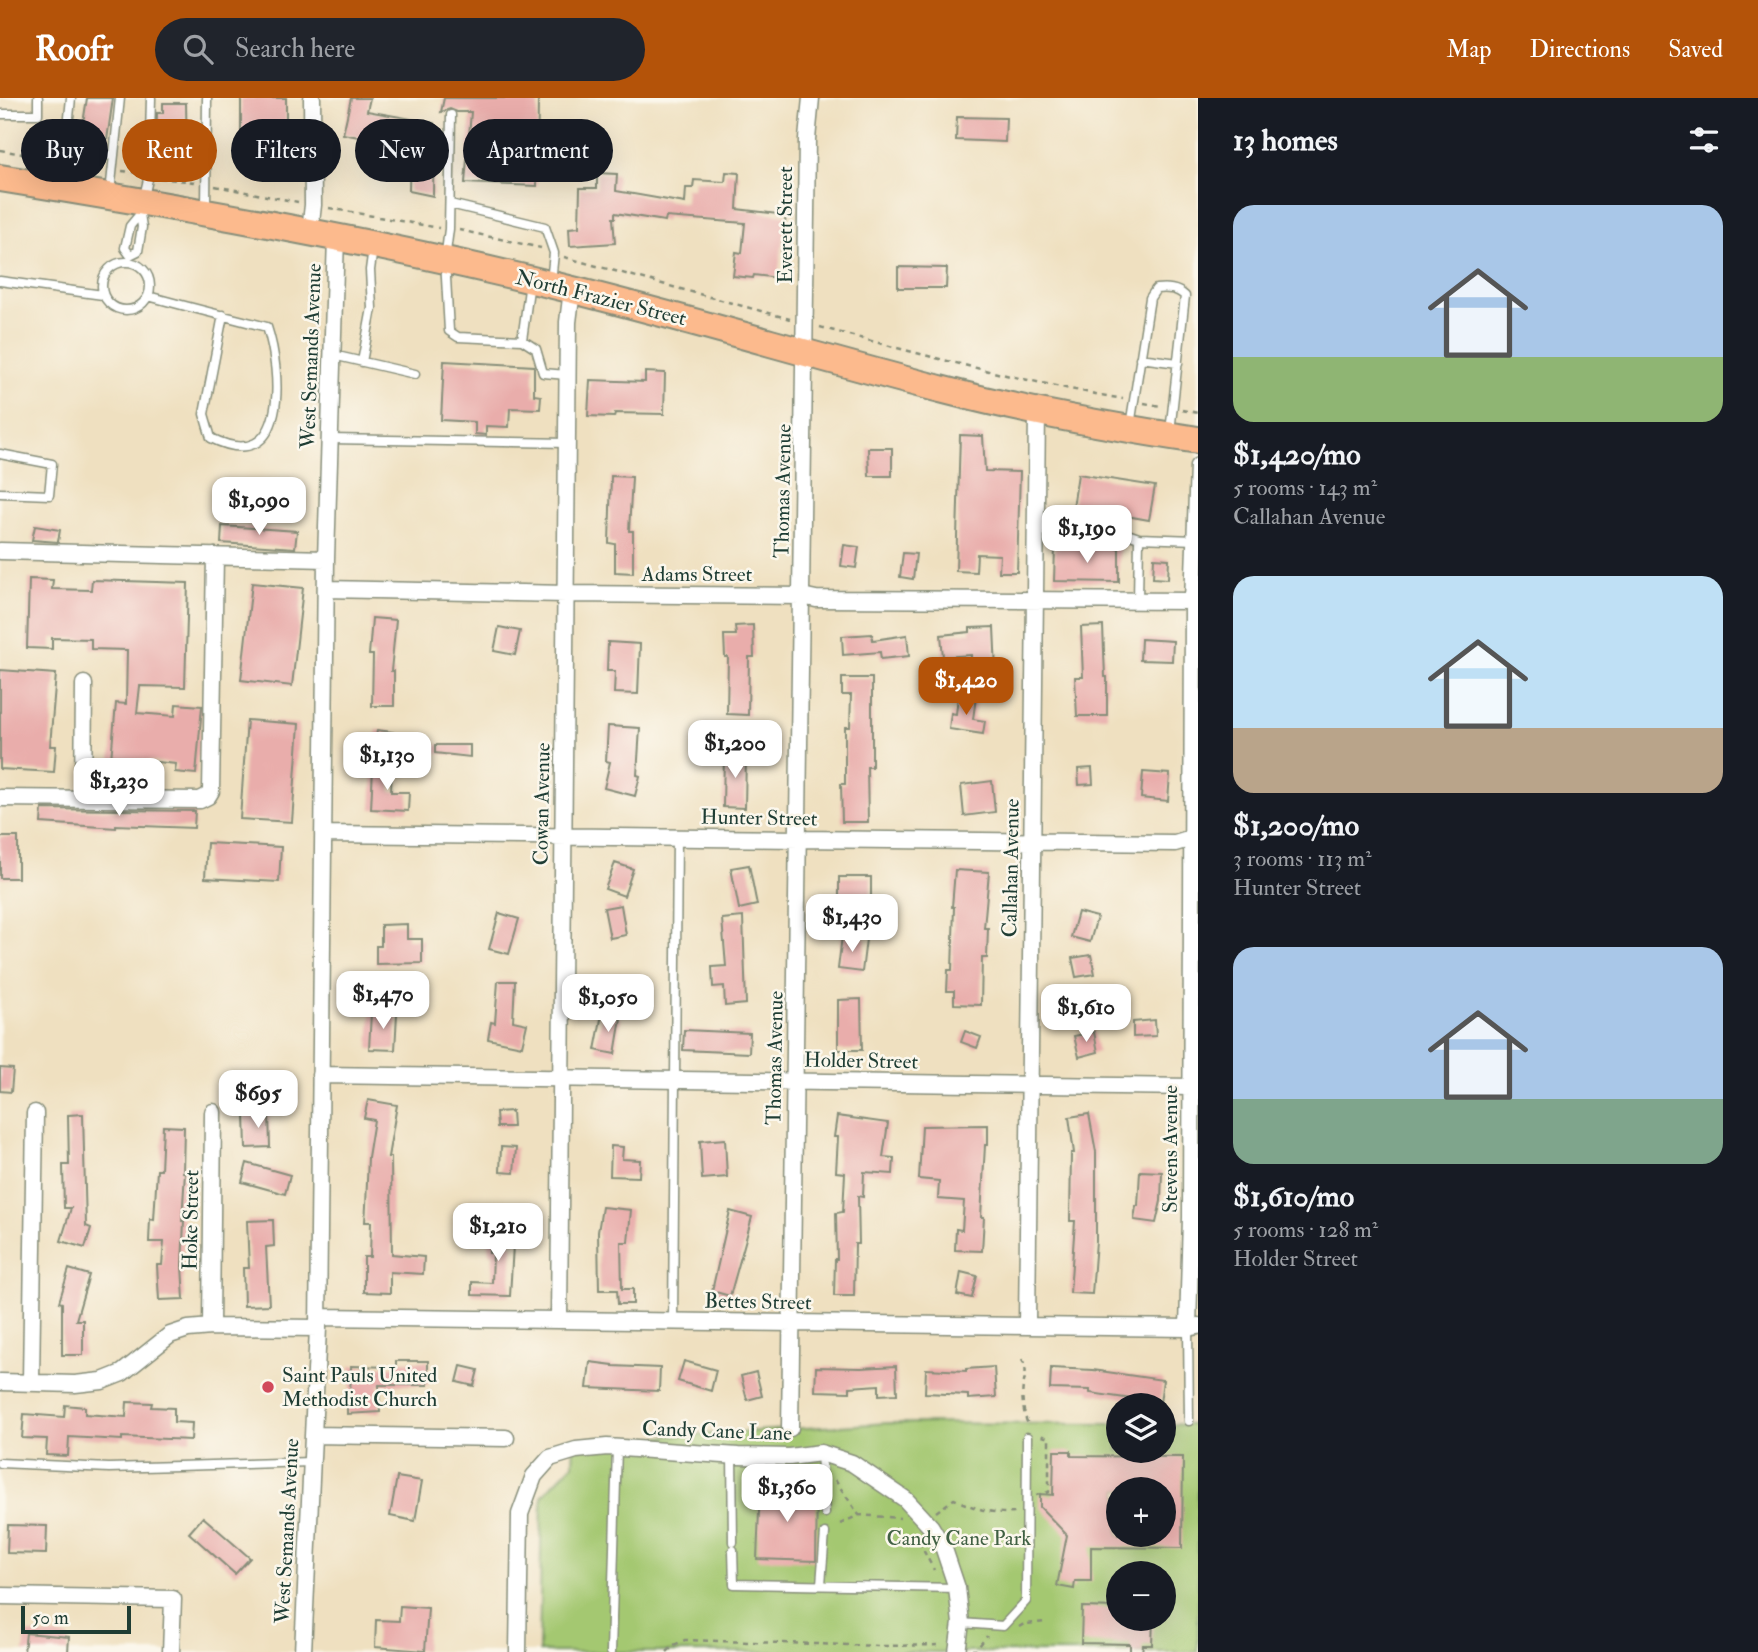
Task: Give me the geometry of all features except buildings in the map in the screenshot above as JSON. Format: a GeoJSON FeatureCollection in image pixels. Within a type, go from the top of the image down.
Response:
{"type":"FeatureCollection","features":[{"type":"Feature","properties":{"kind":"main road","name":"North Frazier Street"},"geometry":{"type":"LineString","coordinates":[[0,178],[110,196],[141,208],[206,211],[445,260],[551,284],[946,391],[1037,411],[1198,440]]}},
{"type":"Feature","properties":{"kind":"street"},"geometry":{"type":"LineString","coordinates":[[310,231],[313,205],[312,98]]}},
{"type":"Feature","properties":{"kind":"street","name":"Everett Street"},"geometry":{"type":"LineString","coordinates":[[806,352],[807,139],[811,98]]}},
{"type":"Feature","properties":{"kind":"street","name":"West Semands Avenue"},"geometry":{"type":"LineString","coordinates":[[303,1652],[318,1323],[326,559],[336,237]]}},
{"type":"Feature","properties":{"kind":"street","name":"Cowan Avenue"},"geometry":{"type":"LineString","coordinates":[[551,284],[568,321],[559,1077],[559,1320]]}},
{"type":"Feature","properties":{"kind":"street","name":"Thomas Avenue"},"geometry":{"type":"LineString","coordinates":[[790,1429],[806,352]]}},
{"type":"Feature","properties":{"kind":"street","name":"Callahan Avenue"},"geometry":{"type":"LineString","coordinates":[[1027,1325],[1037,411]]}},
{"type":"Feature","properties":{"kind":"street","name":"Stevens Avenue"},"geometry":{"type":"LineString","coordinates":[[1193,1327],[1191,1087],[1196,837],[1195,540],[1198,466]]}},
{"type":"Feature","properties":{"kind":"street"},"geometry":{"type":"LineString","coordinates":[[0,551],[326,559]]}},
{"type":"Feature","properties":{"kind":"street"},"geometry":{"type":"LineString","coordinates":[[0,798],[200,800],[208,796],[211,791],[215,556]]}},
{"type":"Feature","properties":{"kind":"street","name":"Adams Street"},"geometry":{"type":"LineString","coordinates":[[326,589],[802,596],[816,599],[1196,601]]}},
{"type":"Feature","properties":{"kind":"street"},"geometry":{"type":"LineString","coordinates":[[83,799],[84,684]]}},
{"type":"Feature","properties":{"kind":"street","name":"Hunter Street"},"geometry":{"type":"LineString","coordinates":[[323,834],[1175,844],[1196,837]]}},
{"type":"Feature","properties":{"kind":"street","name":"Holder Street"},"geometry":{"type":"LineString","coordinates":[[320,1075],[1191,1087]]}},
{"type":"Feature","properties":{"kind":"street","name":"Hoke Street"},"geometry":{"type":"LineString","coordinates":[[211,1327],[213,1112]]}},
{"type":"Feature","properties":{"kind":"street"},"geometry":{"type":"LineString","coordinates":[[31,1381],[35,1113]]}},
{"type":"Feature","properties":{"kind":"street","name":"Bettes Street"},"geometry":{"type":"LineString","coordinates":[[0,1382],[75,1384],[102,1381],[122,1373],[170,1335],[188,1329],[211,1327],[559,1320],[1193,1327]]}},
{"type":"Feature","properties":{"kind":"street"},"geometry":{"type":"LineString","coordinates":[[313,1435],[506,1438]]}},
{"type":"Feature","properties":{"kind":"street","name":"Candy Cane Lane"},"geometry":{"type":"LineString","coordinates":[[518,1652],[520,1514],[534,1476],[550,1458],[576,1450],[617,1447],[789,1457],[821,1453],[852,1463],[905,1499],[918,1525],[944,1549],[956,1579],[950,1588],[961,1623],[957,1650]]}},
{"type":"Feature","properties":{"kind":"street"},"geometry":{"type":"LineString","coordinates":[[0,1596],[173,1599],[171,1652]]}},
{"type":"Feature","properties":{"kind":"lane"},"geometry":{"type":"LineString","coordinates":[[0,114],[38,114],[38,98]]}},
{"type":"Feature","properties":{"kind":"lane"},"geometry":{"type":"LineString","coordinates":[[69,119],[71,98]]}},
{"type":"Feature","properties":{"kind":"lane"},"geometry":{"type":"LineString","coordinates":[[110,196],[120,98]]}},
{"type":"Feature","properties":{"kind":"lane"},"geometry":{"type":"LineString","coordinates":[[0,281],[103,295],[114,307],[122,310],[137,307],[148,296],[150,281],[147,274],[129,258],[125,248],[130,226],[141,208],[149,175],[151,98]]}},
{"type":"Feature","properties":{"kind":"lane"},"geometry":{"type":"LineString","coordinates":[[206,211],[207,98]]}},
{"type":"Feature","properties":{"kind":"lane"},"geometry":{"type":"LineString","coordinates":[[451,115],[450,204],[445,260],[449,331],[458,337],[522,340],[536,349],[543,373],[568,375]]}},
{"type":"Feature","properties":{"kind":"lane"},"geometry":{"type":"LineString","coordinates":[[108,155],[113,156]]}},
{"type":"Feature","properties":{"kind":"lane"},"geometry":{"type":"LineString","coordinates":[[62,188],[63,182]]}},
{"type":"Feature","properties":{"kind":"lane"},"geometry":{"type":"LineString","coordinates":[[450,204],[545,227],[554,253],[551,284],[522,340]]}},
{"type":"Feature","properties":{"kind":"lane"},"geometry":{"type":"LineString","coordinates":[[362,362],[372,309],[370,270],[374,245]]}},
{"type":"Feature","properties":{"kind":"lane"},"geometry":{"type":"LineString","coordinates":[[103,295],[103,279],[107,271],[113,265],[129,258]]}},
{"type":"Feature","properties":{"kind":"lane"},"geometry":{"type":"LineString","coordinates":[[1130,429],[1150,298],[1156,289],[1169,288],[1185,296],[1170,436]]}},
{"type":"Feature","properties":{"kind":"lane"},"geometry":{"type":"LineString","coordinates":[[148,296],[223,315],[268,327],[274,347],[276,414],[264,438],[247,447],[227,446],[211,438],[204,414],[223,315]]}},
{"type":"Feature","properties":{"kind":"lane"},"geometry":{"type":"LineString","coordinates":[[332,355],[415,374]]}},
{"type":"Feature","properties":{"kind":"lane"},"geometry":{"type":"LineString","coordinates":[[1140,358],[1178,363]]}},
{"type":"Feature","properties":{"kind":"lane"},"geometry":{"type":"LineString","coordinates":[[330,439],[567,443]]}},
{"type":"Feature","properties":{"kind":"lane"},"geometry":{"type":"LineString","coordinates":[[0,454],[52,464],[49,495],[0,494]]}},
{"type":"Feature","properties":{"kind":"lane"},"geometry":{"type":"LineString","coordinates":[[1036,528],[1107,527],[1139,538],[1195,540]]}},
{"type":"Feature","properties":{"kind":"lane"},"geometry":{"type":"LineString","coordinates":[[1138,601],[1139,538]]}},
{"type":"Feature","properties":{"kind":"lane"},"geometry":{"type":"LineString","coordinates":[[673,1322],[677,838]]}},
{"type":"Feature","properties":{"kind":"lane"},"geometry":{"type":"LineString","coordinates":[[1189,1421],[1193,1327]]}},
{"type":"Feature","properties":{"kind":"lane"},"geometry":{"type":"LineString","coordinates":[[961,1623],[1003,1626],[1026,1601],[1027,1437]]}},
{"type":"Feature","properties":{"kind":"lane"},"geometry":{"type":"LineString","coordinates":[[611,1652],[617,1447]]}},
{"type":"Feature","properties":{"kind":"lane"},"geometry":{"type":"LineString","coordinates":[[821,1453],[825,1513]]}},
{"type":"Feature","properties":{"kind":"lane"},"geometry":{"type":"LineString","coordinates":[[732,1455],[734,1584],[950,1588]]}},
{"type":"Feature","properties":{"kind":"lane"},"geometry":{"type":"LineString","coordinates":[[0,1462],[109,1468],[311,1462]]}},
{"type":"Feature","properties":{"kind":"lane"},"geometry":{"type":"LineString","coordinates":[[821,1584],[824,1533]]}},
{"type":"Feature","properties":{"kind":"path"},"geometry":{"type":"LineString","coordinates":[[918,1525],[954,1499],[987,1512],[1036,1513],[1036,1495],[1048,1492],[1049,1438],[1041,1436],[1026,1424],[1023,1387],[1027,1379],[1026,1366],[1022,1359]]}},
{"type":"Feature","properties":{"kind":"path"},"geometry":{"type":"LineString","coordinates":[[839,1524],[859,1515],[902,1518],[918,1525]]}},
{"type":"Feature","properties":{"kind":"path"},"geometry":{"type":"LineString","coordinates":[[918,1525],[920,1542],[950,1588]]}},
{"type":"Feature","properties":{"kind":"path"},"geometry":{"type":"LineString","coordinates":[[667,1652],[685,1640],[881,1647],[940,1644],[957,1650]]}},
{"type":"Feature","properties":{"kind":"path"},"geometry":{"type":"LineString","coordinates":[[880,1652],[881,1647]]}},
{"type":"Feature","properties":{"kind":"green space","name":"Candy Cane Park"},"geometry":{"type":"Polygon","coordinates":[[[889,1423],[1106,1424],[1106,1463],[1176,1463],[1176,1424],[1198,1425],[1198,1652],[539,1652],[542,1496],[573,1464],[574,1442],[889,1423]]]}},
{"type":"Feature","properties":{"kind":"place","name":"Saint Pauls United Methodist Church"},"geometry":{"type":"Point","coordinates":[268,1387]}}]}
